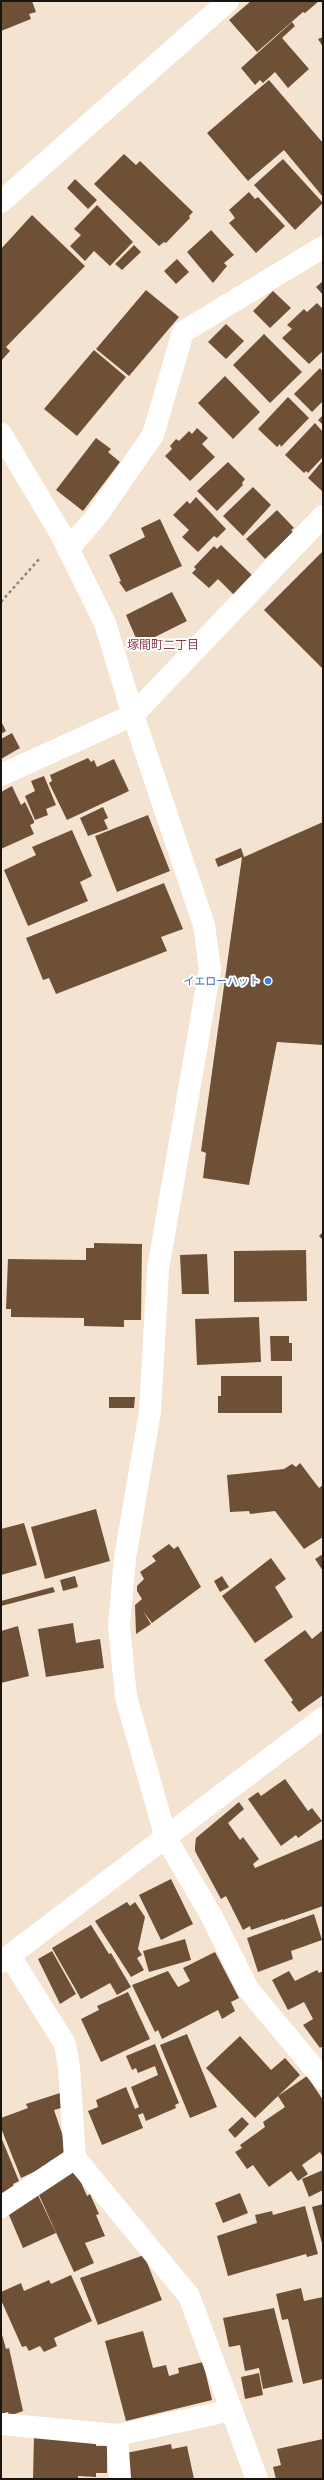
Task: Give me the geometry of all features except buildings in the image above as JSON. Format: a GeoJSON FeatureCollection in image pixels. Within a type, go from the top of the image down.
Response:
{"type":"FeatureCollection","features":[{"type":"Feature","properties":{"kind":"street"},"geometry":{"type":"LineString","coordinates":[[1,202],[228,1]]}},
{"type":"Feature","properties":{"kind":"street"},"geometry":{"type":"LineString","coordinates":[[64,541],[96,517],[153,435],[184,332],[323,247]]}},
{"type":"Feature","properties":{"kind":"street"},"geometry":{"type":"LineString","coordinates":[[1,434],[64,541],[105,623],[133,715],[204,925],[210,969],[158,1269],[150,1412],[125,1558],[119,1626],[126,1697],[166,1838],[211,1915],[248,1989],[323,2079]]}},
{"type":"Feature","properties":{"kind":"street"},"geometry":{"type":"LineString","coordinates":[[1,775],[133,715],[323,516]]}},
{"type":"Feature","properties":{"kind":"street"},"geometry":{"type":"LineString","coordinates":[[257,2479],[190,2296],[75,2158],[69,2068],[65,2044],[6,1959],[323,1718]]}},
{"type":"Feature","properties":{"kind":"street"},"geometry":{"type":"LineString","coordinates":[[1,2207],[75,2158]]}},
{"type":"Feature","properties":{"kind":"street"},"geometry":{"type":"LineString","coordinates":[[1,2424],[117,2435],[232,2410]]}},
{"type":"Feature","properties":{"kind":"street"},"geometry":{"type":"LineString","coordinates":[[117,2435],[120,2479]]}},
{"type":"Feature","properties":{"kind":"path"},"geometry":{"type":"LineString","coordinates":[[1,602],[64,541]]}},
{"type":"Feature","properties":{"kind":"place","name":"イエローハット"},"geometry":{"type":"Point","coordinates":[268,981]}},
{"type":"Feature","properties":{"kind":"district","name":"塚間町二丁目"},"geometry":{"type":"Point","coordinates":[163,645]}}]}
